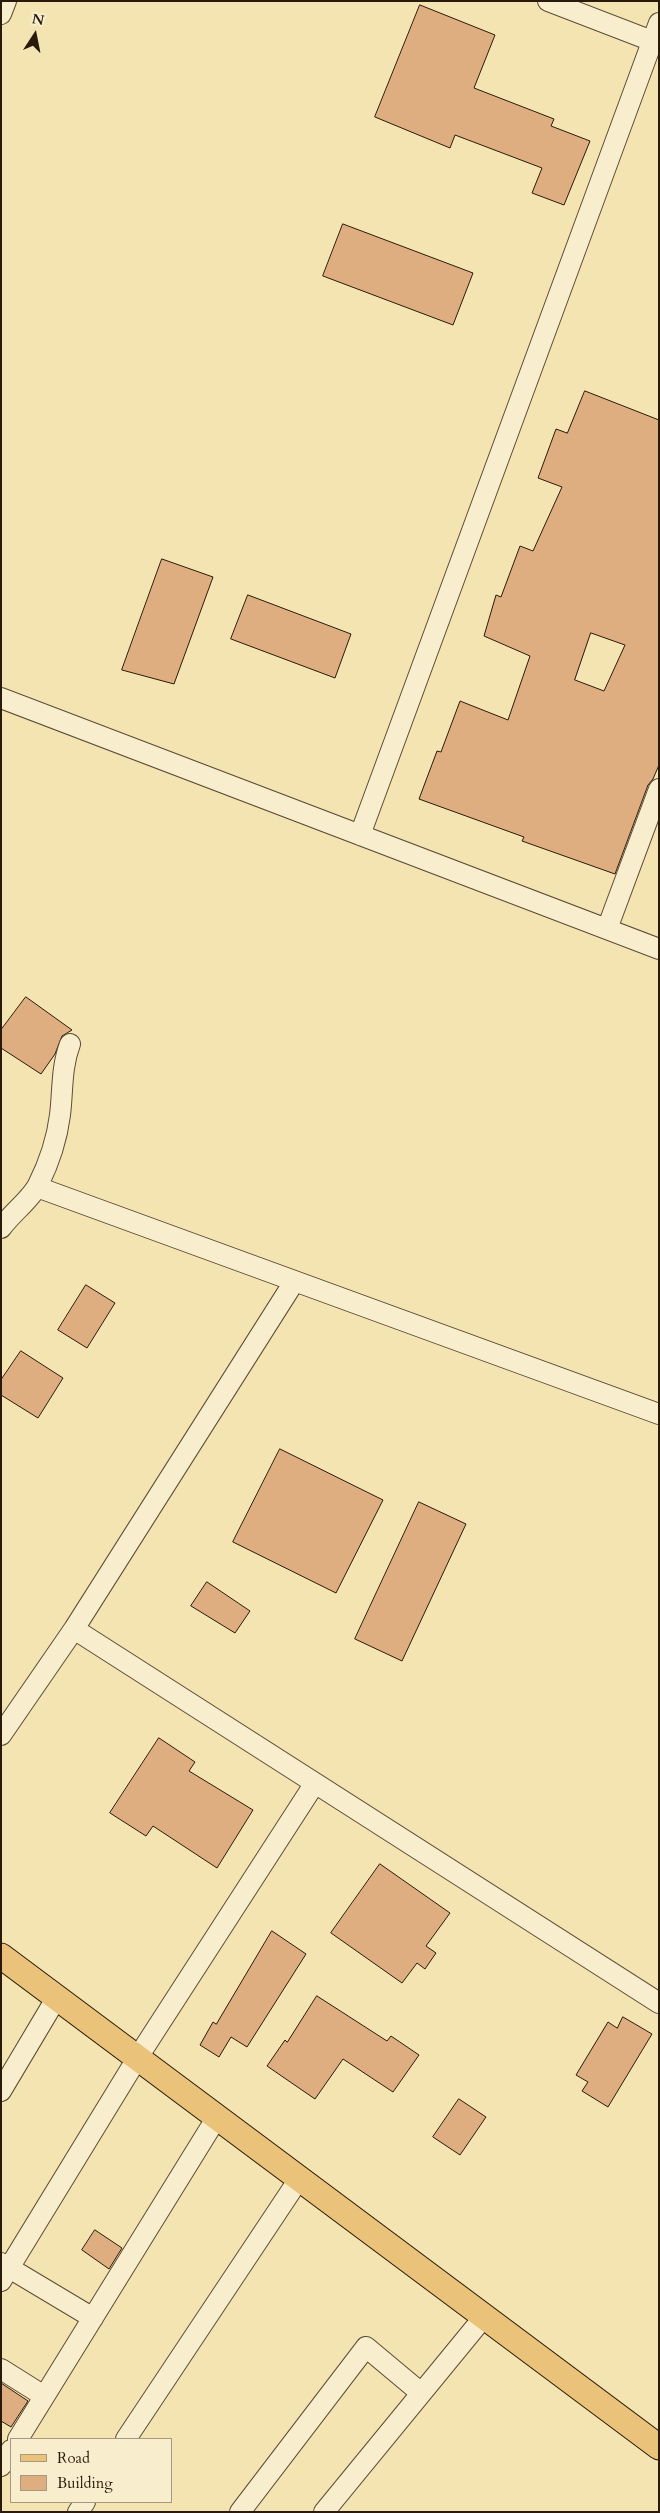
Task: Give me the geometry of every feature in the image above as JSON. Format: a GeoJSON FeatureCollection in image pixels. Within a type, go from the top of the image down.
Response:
{"type":"FeatureCollection","features":[{"type":"Feature","properties":{"kind":"main road"},"geometry":{"type":"LineString","coordinates":[[1,1956],[138,2057],[483,2318],[659,2447]]}},
{"type":"Feature","properties":{"kind":"street"},"geometry":{"type":"LineString","coordinates":[[1,14],[6,1]]}},
{"type":"Feature","properties":{"kind":"street"},"geometry":{"type":"LineString","coordinates":[[360,835],[656,32],[548,1]]}},
{"type":"Feature","properties":{"kind":"street"},"geometry":{"type":"LineString","coordinates":[[1,698],[659,949]]}},
{"type":"Feature","properties":{"kind":"street"},"geometry":{"type":"LineString","coordinates":[[607,929],[659,789]]}},
{"type":"Feature","properties":{"kind":"street"},"geometry":{"type":"LineString","coordinates":[[1,1228],[11,1214],[37,1187],[53,1147],[60,1116],[63,1069],[70,1044]]}},
{"type":"Feature","properties":{"kind":"street"},"geometry":{"type":"LineString","coordinates":[[37,1187],[659,1414]]}},
{"type":"Feature","properties":{"kind":"street"},"geometry":{"type":"LineString","coordinates":[[1,1734],[74,1629],[294,1282]]}},
{"type":"Feature","properties":{"kind":"street"},"geometry":{"type":"LineString","coordinates":[[74,1629],[659,2003]]}},
{"type":"Feature","properties":{"kind":"street"},"geometry":{"type":"LineString","coordinates":[[93,2318],[4,2271],[138,2057],[314,1783]]}},
{"type":"Feature","properties":{"kind":"street"},"geometry":{"type":"LineString","coordinates":[[1,2091],[57,1997]]}},
{"type":"Feature","properties":{"kind":"street"},"geometry":{"type":"LineString","coordinates":[[19,2438],[217,2117]]}},
{"type":"Feature","properties":{"kind":"street"},"geometry":{"type":"LineString","coordinates":[[127,2438],[299,2178]]}},
{"type":"Feature","properties":{"kind":"street"},"geometry":{"type":"LineString","coordinates":[[324,2512],[483,2318]]}},
{"type":"Feature","properties":{"kind":"street"},"geometry":{"type":"LineString","coordinates":[[240,2512],[366,2347],[421,2393]]}},
{"type":"Feature","properties":{"kind":"street"},"geometry":{"type":"LineString","coordinates":[[1,2369],[44,2396]]}},
{"type":"Feature","properties":{"kind":"street"},"geometry":{"type":"LineString","coordinates":[[1,2466],[10,2452]]}},
{"type":"Feature","properties":{"kind":"building"},"geometry":{"type":"Polygon","coordinates":[[[420,5],[495,35],[474,88],[554,119],[551,126],[590,141],[564,205],[532,193],[542,168],[455,135],[450,148],[375,117],[420,5]]]}},
{"type":"Feature","properties":{"kind":"building"},"geometry":{"type":"Polygon","coordinates":[[[343,224],[473,273],[453,325],[323,276],[343,224]]]}},
{"type":"Feature","properties":{"kind":"building"},"geometry":{"type":"Polygon","coordinates":[[[585,391],[659,420],[659,765],[648,785],[615,874],[522,841],[524,837],[419,799],[437,751],[441,752],[460,701],[508,720],[530,656],[484,636],[496,595],[501,597],[520,546],[533,551],[562,487],[538,478],[556,429],[567,433],[585,391]],[[591,633],[575,680],[604,691],[625,645],[591,633]]]}},
{"type":"Feature","properties":{"kind":"building"},"geometry":{"type":"Polygon","coordinates":[[[162,559],[213,577],[174,684],[122,670],[162,559]]]}},
{"type":"Feature","properties":{"kind":"building"},"geometry":{"type":"Polygon","coordinates":[[[248,595],[351,634],[335,678],[231,639],[248,595]]]}},
{"type":"Feature","properties":{"kind":"building"},"geometry":{"type":"Polygon","coordinates":[[[26,997],[72,1030],[62,1036],[55,1054],[41,1074],[1,1048],[1,1030],[26,997]]]}},
{"type":"Feature","properties":{"kind":"building"},"geometry":{"type":"Polygon","coordinates":[[[86,1285],[115,1303],[87,1348],[58,1330],[86,1285]]]}},
{"type":"Feature","properties":{"kind":"building"},"geometry":{"type":"Polygon","coordinates":[[[21,1351],[63,1378],[38,1418],[1,1395],[1,1380],[21,1351]]]}},
{"type":"Feature","properties":{"kind":"building"},"geometry":{"type":"Polygon","coordinates":[[[280,1449],[383,1500],[336,1593],[233,1542],[280,1449]]]}},
{"type":"Feature","properties":{"kind":"building"},"geometry":{"type":"Polygon","coordinates":[[[419,1502],[466,1524],[402,1661],[355,1639],[419,1502]]]}},
{"type":"Feature","properties":{"kind":"building"},"geometry":{"type":"Polygon","coordinates":[[[207,1582],[250,1611],[235,1633],[191,1606],[207,1582]]]}},
{"type":"Feature","properties":{"kind":"building"},"geometry":{"type":"Polygon","coordinates":[[[159,1738],[195,1762],[189,1771],[253,1810],[217,1868],[153,1826],[146,1836],[110,1813],[159,1738]]]}},
{"type":"Feature","properties":{"kind":"building"},"geometry":{"type":"Polygon","coordinates":[[[380,1864],[450,1913],[426,1946],[436,1953],[425,1969],[417,1963],[402,1983],[331,1933],[380,1864]]]}},
{"type":"Feature","properties":{"kind":"building"},"geometry":{"type":"Polygon","coordinates":[[[272,1931],[306,1954],[247,2047],[231,2037],[219,2057],[200,2045],[213,2022],[216,2024],[272,1931]]]}},
{"type":"Feature","properties":{"kind":"building"},"geometry":{"type":"Polygon","coordinates":[[[317,1996],[387,2041],[391,2036],[419,2055],[393,2092],[343,2059],[315,2099],[267,2066],[285,2040],[287,2042],[317,1996]]]}},
{"type":"Feature","properties":{"kind":"building"},"geometry":{"type":"Polygon","coordinates":[[[623,2017],[652,2034],[608,2107],[582,2091],[588,2082],[576,2075],[608,2022],[617,2028],[623,2017]]]}},
{"type":"Feature","properties":{"kind":"building"},"geometry":{"type":"Polygon","coordinates":[[[459,2099],[486,2117],[460,2155],[433,2137],[459,2099]]]}},
{"type":"Feature","properties":{"kind":"building"},"geometry":{"type":"Polygon","coordinates":[[[95,2230],[122,2248],[109,2269],[82,2250],[95,2230]]]}},
{"type":"Feature","properties":{"kind":"building"},"geometry":{"type":"Polygon","coordinates":[[[1,2383],[28,2401],[11,2427],[1,2421],[1,2383]]]}}]}
